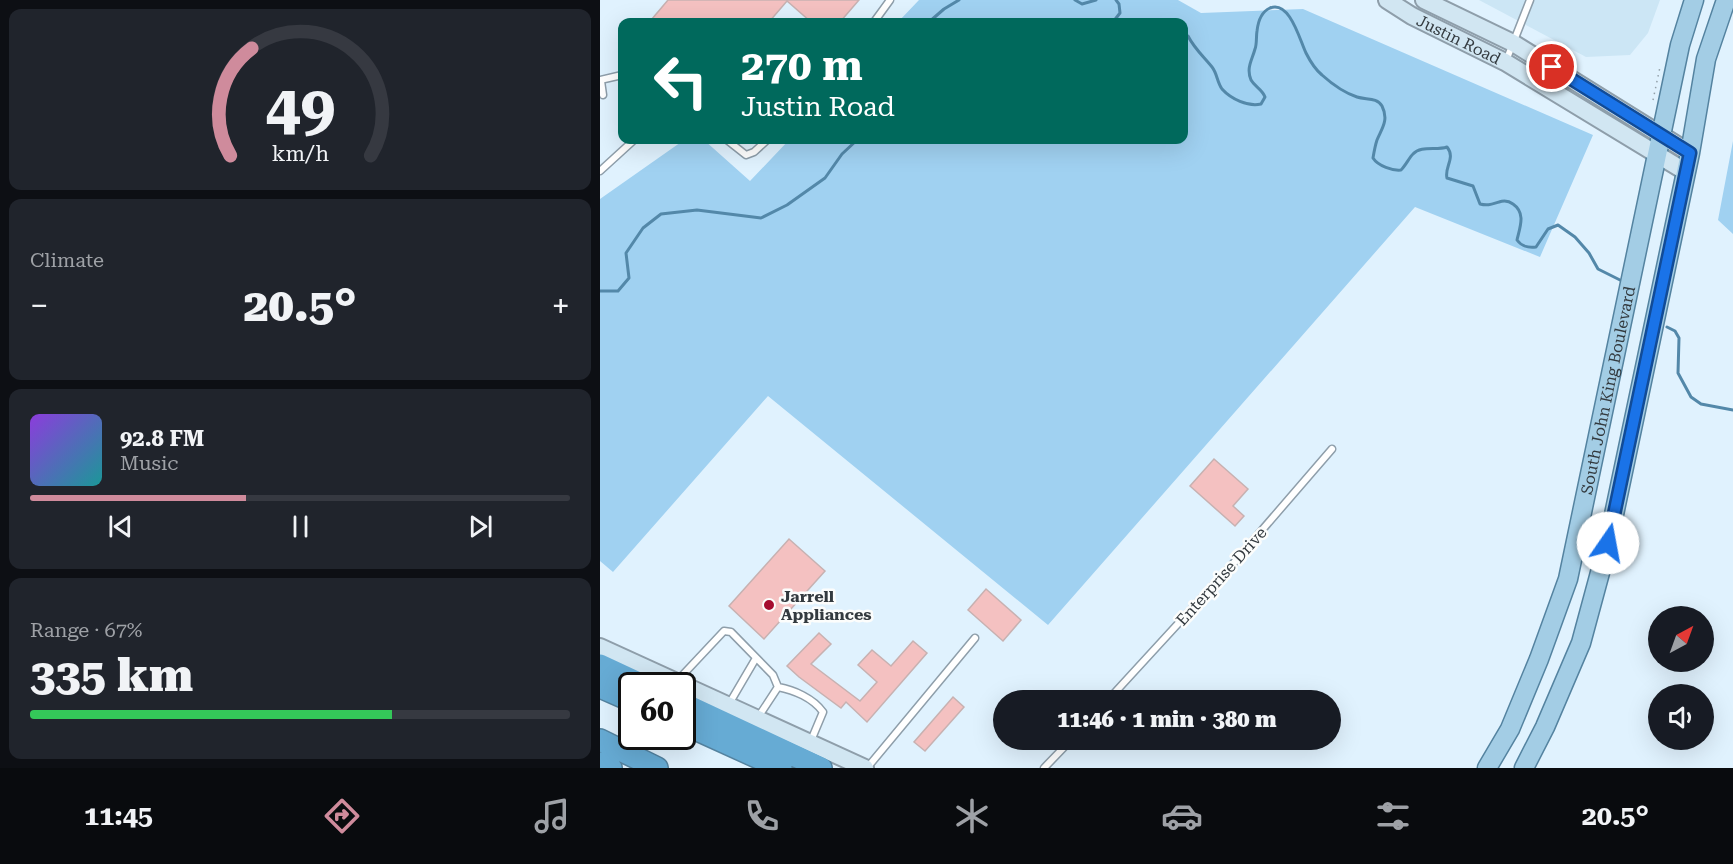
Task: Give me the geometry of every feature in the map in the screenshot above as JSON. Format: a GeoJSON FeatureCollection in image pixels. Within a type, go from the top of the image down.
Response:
{"type":"FeatureCollection","features":[{"type":"Feature","properties":{"kind":"highway"},"geometry":{"type":"LineString","coordinates":[[600,665],[618,673]]}},
{"type":"Feature","properties":{"kind":"highway"},"geometry":{"type":"LineString","coordinates":[[600,687],[618,695]]}},
{"type":"Feature","properties":{"kind":"highway"},"geometry":{"type":"LineString","coordinates":[[696,710],[822,768]]}},
{"type":"Feature","properties":{"kind":"highway"},"geometry":{"type":"LineString","coordinates":[[696,729],[781,768]]}},
{"type":"Feature","properties":{"kind":"highway"},"geometry":{"type":"LineString","coordinates":[[600,740],[657,768]]}},
{"type":"Feature","properties":{"kind":"highway"},"geometry":{"type":"LineString","coordinates":[[600,763],[610,768]]}},
{"type":"Feature","properties":{"kind":"main road","name":"South John King Boulevard"},"geometry":{"type":"LineString","coordinates":[[1487,768],[1510,729],[1539,659],[1568,579],[1680,45],[1694,0]]}},
{"type":"Feature","properties":{"kind":"main road","name":"South John King Boulevard"},"geometry":{"type":"LineString","coordinates":[[1524,768],[1545,728],[1581,643],[1605,555],[1690,153],[1706,59],[1726,0]]}},
{"type":"Feature","properties":{"kind":"street","name":"Justin Road"},"geometry":{"type":"LineString","coordinates":[[1387,0],[1412,16],[1506,62],[1686,172]]}},
{"type":"Feature","properties":{"kind":"street","name":"Justin Road"},"geometry":{"type":"LineString","coordinates":[[1424,0],[1513,43],[1690,153]]}},
{"type":"Feature","properties":{"kind":"street"},"geometry":{"type":"LineString","coordinates":[[600,647],[654,672]]}},
{"type":"Feature","properties":{"kind":"street"},"geometry":{"type":"LineString","coordinates":[[696,691],[866,768]]}},
{"type":"Feature","properties":{"kind":"lane"},"geometry":{"type":"LineString","coordinates":[[877,18],[890,0]]}},
{"type":"Feature","properties":{"kind":"lane"},"geometry":{"type":"LineString","coordinates":[[1506,62],[1530,0]]}},
{"type":"Feature","properties":{"kind":"lane"},"geometry":{"type":"LineString","coordinates":[[603,95],[601,80],[618,76]]}},
{"type":"Feature","properties":{"kind":"lane"},"geometry":{"type":"LineString","coordinates":[[600,171],[630,144]]}},
{"type":"Feature","properties":{"kind":"lane"},"geometry":{"type":"LineString","coordinates":[[732,144],[746,155],[754,152],[763,144]]}},
{"type":"Feature","properties":{"kind":"lane","name":"Enterprise Drive"},"geometry":{"type":"LineString","coordinates":[[1117,690],[1231,566],[1332,450]]}},
{"type":"Feature","properties":{"kind":"lane"},"geometry":{"type":"LineString","coordinates":[[685,672],[724,630],[731,632],[773,675],[778,687]]}},
{"type":"Feature","properties":{"kind":"lane"},"geometry":{"type":"LineString","coordinates":[[866,768],[975,638]]}},
{"type":"Feature","properties":{"kind":"lane"},"geometry":{"type":"LineString","coordinates":[[728,706],[756,658]]}},
{"type":"Feature","properties":{"kind":"lane"},"geometry":{"type":"LineString","coordinates":[[757,719],[778,687]]}},
{"type":"Feature","properties":{"kind":"lane"},"geometry":{"type":"LineString","coordinates":[[778,687],[794,690],[823,712],[810,744]]}},
{"type":"Feature","properties":{"kind":"lane"},"geometry":{"type":"LineString","coordinates":[[1044,768],[1061,750]]}},
{"type":"Feature","properties":{"kind":"shaded area"},"geometry":{"type":"Polygon","coordinates":[[[919,0],[1178,0],[1201,13],[1303,9],[1593,135],[1540,257],[1415,207],[1048,625],[768,396],[613,572],[600,561],[600,199],[678,144],[708,144],[750,181],[785,144],[1188,144],[1188,18],[902,18],[919,0]]]}},
{"type":"Feature","properties":{"kind":"shaded area"},"geometry":{"type":"Polygon","coordinates":[[[1479,0],[1660,0],[1648,33],[1630,55],[1586,57],[1479,0]]]}},
{"type":"Feature","properties":{"kind":"shaded area"},"geometry":{"type":"Polygon","coordinates":[[[1733,141],[1733,234],[1718,220],[1733,141]]]}},
{"type":"Feature","properties":{"kind":"building"},"geometry":{"type":"Polygon","coordinates":[[[668,0],[859,0],[843,18],[806,18],[787,1],[772,18],[653,18],[668,0]]]}},
{"type":"Feature","properties":{"kind":"building"},"geometry":{"type":"Polygon","coordinates":[[[1214,459],[1248,489],[1233,506],[1244,516],[1235,526],[1190,486],[1214,459]]]}},
{"type":"Feature","properties":{"kind":"building"},"geometry":{"type":"Polygon","coordinates":[[[789,539],[825,571],[764,639],[729,606],[789,539]]]}},
{"type":"Feature","properties":{"kind":"building"},"geometry":{"type":"Polygon","coordinates":[[[986,589],[1021,620],[1003,641],[968,610],[986,589]]]}},
{"type":"Feature","properties":{"kind":"building"},"geometry":{"type":"Polygon","coordinates":[[[819,633],[831,644],[811,664],[860,701],[877,682],[858,665],[872,650],[891,666],[913,641],[927,653],[867,722],[846,702],[841,708],[787,666],[819,633]]]}},
{"type":"Feature","properties":{"kind":"building"},"geometry":{"type":"Polygon","coordinates":[[[953,697],[964,707],[925,751],[914,742],[953,697]]]}},
{"type":"Feature","properties":{"kind":"waterway"},"geometry":{"type":"LineString","coordinates":[[934,18],[959,0]]}},
{"type":"Feature","properties":{"kind":"waterway"},"geometry":{"type":"LineString","coordinates":[[1075,0],[1082,4],[1096,0]]}},
{"type":"Feature","properties":{"kind":"waterway"},"geometry":{"type":"LineString","coordinates":[[1116,0],[1120,13],[1116,18]]}},
{"type":"Feature","properties":{"kind":"waterway"},"geometry":{"type":"LineString","coordinates":[[1188,36],[1212,67],[1220,86],[1226,93],[1245,103],[1261,104],[1265,97],[1251,80],[1249,72],[1256,47],[1258,24],[1262,15],[1270,8],[1277,7],[1283,10],[1289,16],[1308,56],[1320,73],[1348,93],[1374,100],[1382,106],[1385,120],[1376,142],[1373,158],[1378,163],[1390,169],[1401,170],[1416,151],[1447,147],[1450,155],[1447,178],[1473,186],[1480,204],[1488,205],[1507,201],[1517,208],[1521,216],[1517,240],[1521,244],[1536,247],[1548,229],[1558,225],[1575,237],[1589,253],[1598,269],[1620,280]]}},
{"type":"Feature","properties":{"kind":"waterway"},"geometry":{"type":"LineString","coordinates":[[600,291],[618,291],[629,278],[626,253],[643,228],[661,214],[697,210],[761,218],[787,205],[825,178],[842,154],[853,144]]}},
{"type":"Feature","properties":{"kind":"waterway"},"geometry":{"type":"LineString","coordinates":[[1667,327],[1675,331],[1679,338],[1678,373],[1691,397],[1701,404],[1733,410]]}},
{"type":"Feature","properties":{"kind":"place","name":"Jarrell Appliances"},"geometry":{"type":"Point","coordinates":[769,605]}},
{"type":"Feature","properties":{"kind":"route"},"geometry":{"type":"LineString","coordinates":[[1552,67],[1690,153],[1608,543]]}}]}
